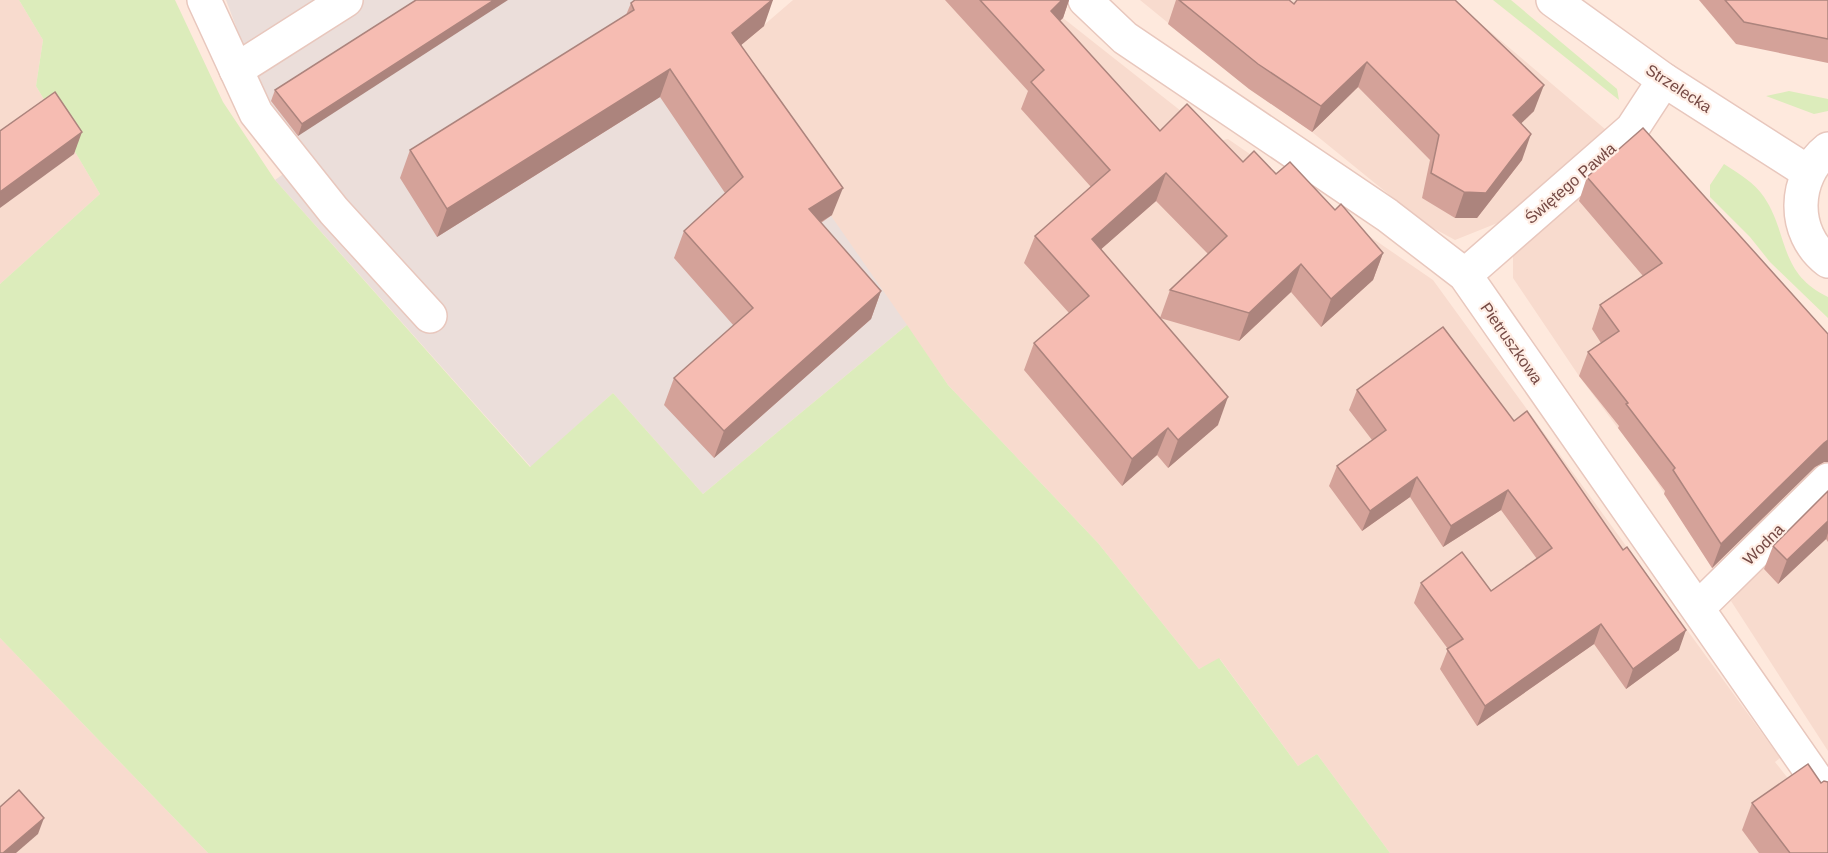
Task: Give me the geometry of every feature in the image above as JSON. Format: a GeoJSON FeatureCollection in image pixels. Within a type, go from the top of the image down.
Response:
{"type":"FeatureCollection","features":[{"type":"Feature","properties":{"kind":"street"},"geometry":{"type":"LineString","coordinates":[[204,0],[256,112],[334,211],[430,316]]}},
{"type":"Feature","properties":{"kind":"street"},"geometry":{"type":"LineString","coordinates":[[236,70],[346,0]]}},
{"type":"Feature","properties":{"kind":"street","name":"Pietruszkowa"},"geometry":{"type":"LineString","coordinates":[[1085,0],[1125,38],[1387,215],[1465,275],[1828,796]]}},
{"type":"Feature","properties":{"kind":"street","name":"Strzelecka"},"geometry":{"type":"LineString","coordinates":[[1553,0],[1664,80],[1818,160]]}},
{"type":"Feature","properties":{"kind":"street","name":"Świętego Pawła"},"geometry":{"type":"LineString","coordinates":[[1465,275],[1632,129],[1664,80]]}},
{"type":"Feature","properties":{"kind":"street"},"geometry":{"type":"LineString","coordinates":[[1818,160],[1800,205],[1805,232],[1818,254],[1828,261]]}},
{"type":"Feature","properties":{"kind":"street","name":"Wodna"},"geometry":{"type":"LineString","coordinates":[[1698,608],[1828,480]]}},
{"type":"Feature","properties":{"kind":"shaded area"},"geometry":{"type":"Polygon","coordinates":[[[0,0],[19,0],[43,40],[36,86],[100,194],[0,284],[0,0]]]}},
{"type":"Feature","properties":{"kind":"shaded area"},"geometry":{"type":"Polygon","coordinates":[[[226,0],[681,0],[907,325],[703,494],[613,393],[531,467],[275,180],[307,157],[260,90],[226,0]]]}},
{"type":"Feature","properties":{"kind":"shaded area"},"geometry":{"type":"Polygon","coordinates":[[[793,0],[1047,0],[1063,18],[1219,141],[1228,139],[1433,280],[1780,758],[1775,762],[1798,791],[1828,853],[1390,853],[1317,754],[1298,766],[1220,659],[1199,669],[1098,543],[948,385],[722,61],[793,0]]]}},
{"type":"Feature","properties":{"kind":"shaded area"},"geometry":{"type":"Polygon","coordinates":[[[1140,0],[1453,0],[1612,135],[1505,220],[1455,240],[1424,223],[1312,132],[1243,84],[1140,0]]]}},
{"type":"Feature","properties":{"kind":"shaded area"},"geometry":{"type":"Polygon","coordinates":[[[1632,149],[1828,368],[1828,462],[1713,569],[1650,471],[1579,376],[1513,278],[1513,253],[1632,149]]]}},
{"type":"Feature","properties":{"kind":"shaded area"},"geometry":{"type":"Polygon","coordinates":[[[1828,502],[1828,751],[1731,601],[1781,547],[1828,502]]]}},
{"type":"Feature","properties":{"kind":"shaded area"},"geometry":{"type":"Polygon","coordinates":[[[0,638],[208,853],[0,853],[0,638]]]}},
{"type":"Feature","properties":{"kind":"green space"},"geometry":{"type":"Polygon","coordinates":[[[19,0],[175,0],[223,102],[275,180],[530,467],[613,393],[703,494],[907,325],[948,385],[1098,543],[1199,669],[1219,658],[1298,766],[1317,754],[1390,853],[208,853],[0,638],[0,284],[100,194],[36,86],[43,40],[19,0]]]}},
{"type":"Feature","properties":{"kind":"green space"},"geometry":{"type":"Polygon","coordinates":[[[1493,0],[1511,0],[1617,89],[1619,100],[1493,0]]]}},
{"type":"Feature","properties":{"kind":"green space"},"geometry":{"type":"Polygon","coordinates":[[[1789,91],[1828,99],[1828,111],[1814,114],[1766,96],[1789,91]]]}},
{"type":"Feature","properties":{"kind":"green space"},"geometry":{"type":"Polygon","coordinates":[[[1724,164],[1751,183],[1764,197],[1778,225],[1792,265],[1812,287],[1828,297],[1828,318],[1770,262],[1750,237],[1710,197],[1710,185],[1724,164]]]}},
{"type":"Feature","properties":{"kind":"building"},"geometry":{"type":"Polygon","coordinates":[[[416,0],[494,0],[302,124],[275,90],[416,0]]]}},
{"type":"Feature","properties":{"kind":"building"},"geometry":{"type":"Polygon","coordinates":[[[635,0],[772,0],[732,33],[843,188],[809,209],[881,291],[724,431],[674,378],[753,308],[684,231],[743,177],[670,69],[447,209],[410,150],[634,10],[631,3],[635,0]]]}},
{"type":"Feature","properties":{"kind":"building"},"geometry":{"type":"Polygon","coordinates":[[[980,0],[1062,0],[1051,11],[1160,131],[1187,104],[1243,162],[1254,151],[1276,174],[1290,162],[1335,210],[1341,204],[1383,253],[1331,299],[1301,264],[1249,313],[1170,290],[1227,236],[1166,173],[1092,239],[1228,397],[1178,440],[1168,428],[1132,459],[1034,343],[1089,296],[1035,236],[1110,170],[1031,82],[1044,70],[980,0]]]}},
{"type":"Feature","properties":{"kind":"building"},"geometry":{"type":"Polygon","coordinates":[[[1179,0],[1289,0],[1294,4],[1297,0],[1455,0],[1544,85],[1513,115],[1531,134],[1486,193],[1464,192],[1431,173],[1439,135],[1367,62],[1321,106],[1258,64],[1179,0]]]}},
{"type":"Feature","properties":{"kind":"building"},"geometry":{"type":"Polygon","coordinates":[[[1725,0],[1828,0],[1828,39],[1744,22],[1725,0]]]}},
{"type":"Feature","properties":{"kind":"building"},"geometry":{"type":"Polygon","coordinates":[[[55,92],[82,132],[0,192],[0,131],[55,92]]]}},
{"type":"Feature","properties":{"kind":"building"},"geometry":{"type":"Polygon","coordinates":[[[1643,128],[1828,334],[1828,440],[1721,544],[1673,470],[1675,468],[1588,352],[1619,331],[1600,305],[1662,263],[1587,177],[1643,128]]]}},
{"type":"Feature","properties":{"kind":"building"},"geometry":{"type":"Polygon","coordinates":[[[1443,327],[1514,421],[1527,411],[1623,550],[1627,547],[1686,630],[1633,669],[1601,624],[1485,706],[1447,649],[1463,639],[1421,583],[1462,552],[1491,591],[1552,548],[1508,490],[1451,526],[1417,477],[1370,511],[1337,466],[1386,430],[1357,390],[1443,327]]]}},
{"type":"Feature","properties":{"kind":"building"},"geometry":{"type":"Polygon","coordinates":[[[1828,491],[1828,521],[1787,560],[1773,546],[1828,491]]]}},
{"type":"Feature","properties":{"kind":"building"},"geometry":{"type":"Polygon","coordinates":[[[1808,764],[1821,783],[1828,782],[1828,853],[1790,853],[1752,803],[1808,764]]]}},
{"type":"Feature","properties":{"kind":"building"},"geometry":{"type":"Polygon","coordinates":[[[19,790],[44,818],[3,853],[0,853],[0,807],[19,790]]]}}]}
